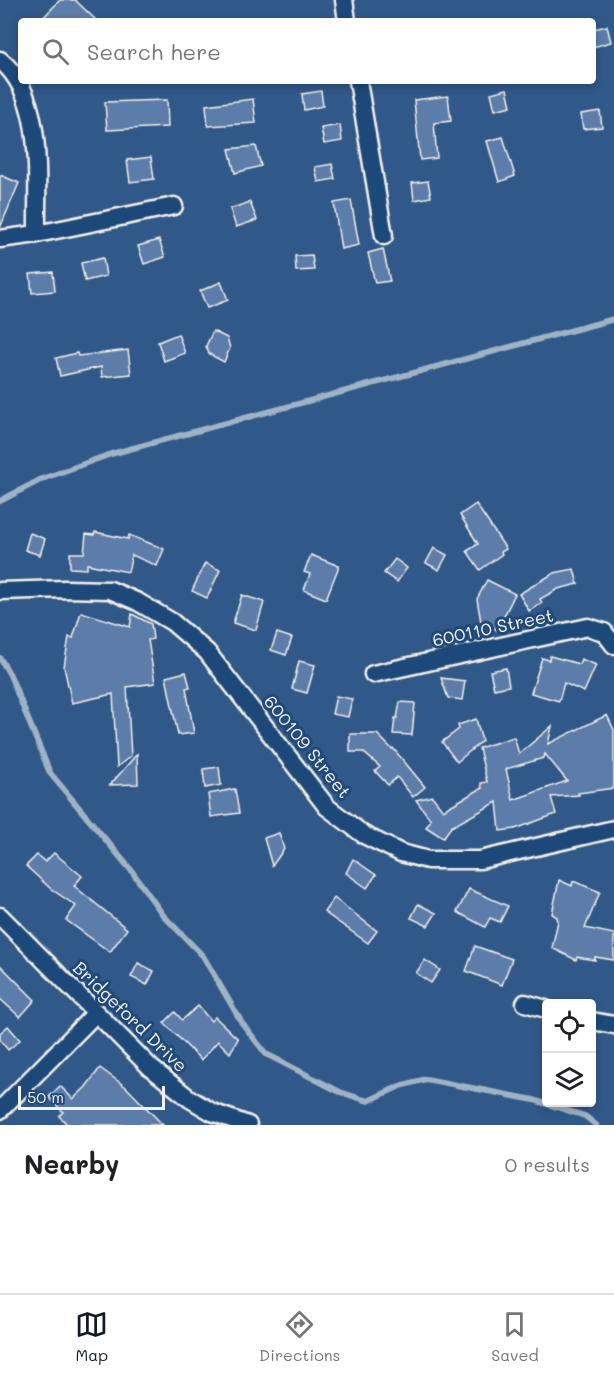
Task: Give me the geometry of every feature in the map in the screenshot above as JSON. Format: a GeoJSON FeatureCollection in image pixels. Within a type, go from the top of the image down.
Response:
{"type":"FeatureCollection","features":[{"type":"Feature","properties":{"kind":"street"},"geometry":{"type":"LineString","coordinates":[[344,0],[347,18]]}},
{"type":"Feature","properties":{"kind":"street"},"geometry":{"type":"LineString","coordinates":[[0,60],[7,65],[18,82]]}},
{"type":"Feature","properties":{"kind":"street"},"geometry":{"type":"LineString","coordinates":[[19,84],[26,94],[34,128],[37,234]]}},
{"type":"Feature","properties":{"kind":"street"},"geometry":{"type":"LineString","coordinates":[[359,84],[384,236]]}},
{"type":"Feature","properties":{"kind":"street"},"geometry":{"type":"LineString","coordinates":[[0,239],[37,234],[174,206]]}},
{"type":"Feature","properties":{"kind":"street","name":"600109 Street"},"geometry":{"type":"LineString","coordinates":[[0,591],[65,589],[110,591],[138,602],[172,622],[207,652],[327,807],[364,835],[401,853],[428,860],[480,860],[614,830]]}},
{"type":"Feature","properties":{"kind":"street","name":"600110 Street"},"geometry":{"type":"LineString","coordinates":[[374,674],[588,627],[604,632],[614,645]]}},
{"type":"Feature","properties":{"kind":"street","name":"Bridgeford Drive"},"geometry":{"type":"LineString","coordinates":[[0,916],[152,1068],[190,1099],[212,1112],[248,1125]]}},
{"type":"Feature","properties":{"kind":"street"},"geometry":{"type":"LineString","coordinates":[[525,1003],[542,1008]]}},
{"type":"Feature","properties":{"kind":"street"},"geometry":{"type":"LineString","coordinates":[[0,1110],[96,1012]]}},
{"type":"Feature","properties":{"kind":"street"},"geometry":{"type":"LineString","coordinates":[[596,1022],[614,1025]]}},
{"type":"Feature","properties":{"kind":"building"},"geometry":{"type":"Polygon","coordinates":[[[60,0],[75,0],[94,18],[43,18],[60,0]]]}},
{"type":"Feature","properties":{"kind":"building"},"geometry":{"type":"Polygon","coordinates":[[[607,26],[611,42],[596,46],[596,28],[607,26]]]}},
{"type":"Feature","properties":{"kind":"building"},"geometry":{"type":"Polygon","coordinates":[[[507,89],[511,106],[495,110],[491,93],[507,89]]]}},
{"type":"Feature","properties":{"kind":"building"},"geometry":{"type":"Polygon","coordinates":[[[321,91],[323,106],[304,110],[302,94],[321,91]]]}},
{"type":"Feature","properties":{"kind":"building"},"geometry":{"type":"Polygon","coordinates":[[[448,96],[451,121],[434,123],[437,158],[420,160],[414,100],[448,96]]]}},
{"type":"Feature","properties":{"kind":"building"},"geometry":{"type":"Polygon","coordinates":[[[253,99],[256,123],[208,126],[206,105],[253,99]]]}},
{"type":"Feature","properties":{"kind":"building"},"geometry":{"type":"Polygon","coordinates":[[[167,100],[168,127],[107,130],[105,102],[167,100]]]}},
{"type":"Feature","properties":{"kind":"building"},"geometry":{"type":"Polygon","coordinates":[[[600,111],[602,127],[583,129],[581,114],[600,111]]]}},
{"type":"Feature","properties":{"kind":"building"},"geometry":{"type":"Polygon","coordinates":[[[340,125],[342,141],[324,144],[321,128],[340,125]]]}},
{"type":"Feature","properties":{"kind":"building"},"geometry":{"type":"Polygon","coordinates":[[[503,137],[515,176],[499,182],[487,141],[503,137]]]}},
{"type":"Feature","properties":{"kind":"building"},"geometry":{"type":"Polygon","coordinates":[[[256,146],[261,166],[235,173],[229,149],[256,146]]]}},
{"type":"Feature","properties":{"kind":"building"},"geometry":{"type":"Polygon","coordinates":[[[151,157],[154,179],[130,182],[127,160],[151,157]]]}},
{"type":"Feature","properties":{"kind":"building"},"geometry":{"type":"Polygon","coordinates":[[[332,164],[335,179],[318,182],[315,167],[332,164]]]}},
{"type":"Feature","properties":{"kind":"building"},"geometry":{"type":"Polygon","coordinates":[[[0,175],[19,183],[0,228],[0,175]]]}},
{"type":"Feature","properties":{"kind":"building"},"geometry":{"type":"Polygon","coordinates":[[[428,181],[431,197],[414,200],[412,183],[428,181]]]}},
{"type":"Feature","properties":{"kind":"building"},"geometry":{"type":"Polygon","coordinates":[[[351,200],[359,245],[341,249],[334,203],[351,200]]]}},
{"type":"Feature","properties":{"kind":"building"},"geometry":{"type":"Polygon","coordinates":[[[250,202],[257,220],[236,227],[230,209],[250,202]]]}},
{"type":"Feature","properties":{"kind":"building"},"geometry":{"type":"Polygon","coordinates":[[[159,240],[165,257],[144,264],[138,246],[159,240]]]}},
{"type":"Feature","properties":{"kind":"building"},"geometry":{"type":"Polygon","coordinates":[[[383,249],[390,281],[375,283],[368,253],[383,249]]]}},
{"type":"Feature","properties":{"kind":"building"},"geometry":{"type":"Polygon","coordinates":[[[312,255],[314,270],[296,271],[295,256],[312,255]]]}},
{"type":"Feature","properties":{"kind":"building"},"geometry":{"type":"Polygon","coordinates":[[[103,258],[106,276],[85,281],[81,263],[103,258]]]}},
{"type":"Feature","properties":{"kind":"building"},"geometry":{"type":"Polygon","coordinates":[[[53,272],[55,291],[32,293],[30,274],[53,272]]]}},
{"type":"Feature","properties":{"kind":"building"},"geometry":{"type":"Polygon","coordinates":[[[221,282],[228,300],[207,308],[200,291],[221,282]]]}},
{"type":"Feature","properties":{"kind":"building"},"geometry":{"type":"Polygon","coordinates":[[[213,331],[227,338],[230,348],[224,362],[209,354],[206,346],[213,331]]]}},
{"type":"Feature","properties":{"kind":"building"},"geometry":{"type":"Polygon","coordinates":[[[178,334],[185,353],[164,361],[158,342],[178,334]]]}},
{"type":"Feature","properties":{"kind":"building"},"geometry":{"type":"Polygon","coordinates":[[[128,350],[131,374],[102,377],[101,367],[60,376],[56,358],[77,353],[78,356],[128,350]]]}},
{"type":"Feature","properties":{"kind":"building"},"geometry":{"type":"Polygon","coordinates":[[[476,504],[506,549],[480,570],[467,551],[478,544],[460,515],[476,504]]]}},
{"type":"Feature","properties":{"kind":"building"},"geometry":{"type":"Polygon","coordinates":[[[95,532],[128,539],[129,535],[164,549],[157,566],[132,555],[128,572],[87,564],[87,569],[70,568],[70,553],[84,553],[86,534],[94,535],[95,532]]]}},
{"type":"Feature","properties":{"kind":"building"},"geometry":{"type":"Polygon","coordinates":[[[30,533],[45,539],[40,555],[25,550],[30,533]]]}},
{"type":"Feature","properties":{"kind":"building"},"geometry":{"type":"Polygon","coordinates":[[[434,548],[447,555],[439,570],[426,563],[434,548]]]}},
{"type":"Feature","properties":{"kind":"building"},"geometry":{"type":"Polygon","coordinates":[[[311,555],[339,566],[326,599],[304,590],[310,574],[304,572],[311,555]]]}},
{"type":"Feature","properties":{"kind":"building"},"geometry":{"type":"Polygon","coordinates":[[[395,559],[407,568],[397,582],[384,573],[395,559]]]}},
{"type":"Feature","properties":{"kind":"building"},"geometry":{"type":"Polygon","coordinates":[[[205,563],[220,570],[207,598],[192,591],[205,563]]]}},
{"type":"Feature","properties":{"kind":"building"},"geometry":{"type":"Polygon","coordinates":[[[574,569],[578,584],[558,589],[540,599],[542,603],[529,611],[519,594],[554,573],[574,569]]]}},
{"type":"Feature","properties":{"kind":"building"},"geometry":{"type":"Polygon","coordinates":[[[487,580],[515,594],[497,630],[481,622],[477,599],[487,580]]]}},
{"type":"Feature","properties":{"kind":"building"},"geometry":{"type":"Polygon","coordinates":[[[242,595],[264,602],[256,630],[233,623],[242,595]]]}},
{"type":"Feature","properties":{"kind":"building"},"geometry":{"type":"Polygon","coordinates":[[[81,612],[130,627],[132,614],[151,624],[153,639],[148,640],[155,683],[127,687],[131,756],[117,767],[113,694],[72,703],[64,667],[69,637],[73,638],[81,612]]]}},
{"type":"Feature","properties":{"kind":"building"},"geometry":{"type":"Polygon","coordinates":[[[277,633],[292,638],[286,655],[271,650],[277,633]]]}},
{"type":"Feature","properties":{"kind":"building"},"geometry":{"type":"Polygon","coordinates":[[[550,656],[579,664],[581,659],[596,665],[584,692],[564,683],[559,701],[531,693],[542,658],[549,660],[550,656]]]}},
{"type":"Feature","properties":{"kind":"building"},"geometry":{"type":"Polygon","coordinates":[[[299,661],[315,665],[307,693],[292,689],[299,661]]]}},
{"type":"Feature","properties":{"kind":"building"},"geometry":{"type":"Polygon","coordinates":[[[506,668],[509,686],[494,689],[490,671],[506,668]]]}},
{"type":"Feature","properties":{"kind":"building"},"geometry":{"type":"Polygon","coordinates":[[[186,672],[190,687],[186,688],[194,733],[178,735],[166,677],[186,672]]]}},
{"type":"Feature","properties":{"kind":"building"},"geometry":{"type":"Polygon","coordinates":[[[441,678],[465,681],[462,700],[448,698],[441,678]]]}},
{"type":"Feature","properties":{"kind":"building"},"geometry":{"type":"Polygon","coordinates":[[[336,696],[352,699],[348,717],[332,714],[336,696]]]}},
{"type":"Feature","properties":{"kind":"building"},"geometry":{"type":"Polygon","coordinates":[[[400,702],[415,703],[412,735],[393,734],[400,702]]]}},
{"type":"Feature","properties":{"kind":"building"},"geometry":{"type":"Polygon","coordinates":[[[607,715],[614,730],[614,788],[578,793],[579,795],[551,797],[556,814],[515,829],[500,831],[497,802],[451,827],[443,838],[426,827],[431,820],[416,800],[432,796],[443,810],[482,788],[481,783],[487,782],[479,748],[514,737],[519,754],[552,726],[548,744],[607,715]],[[545,754],[544,758],[506,769],[513,800],[567,781],[545,754]]]}},
{"type":"Feature","properties":{"kind":"building"},"geometry":{"type":"Polygon","coordinates":[[[476,719],[482,741],[457,762],[442,742],[459,729],[458,725],[476,719]]]}},
{"type":"Feature","properties":{"kind":"building"},"geometry":{"type":"Polygon","coordinates":[[[350,734],[377,734],[393,748],[425,787],[413,797],[397,777],[388,785],[375,771],[380,767],[363,752],[350,752],[350,734]]]}},
{"type":"Feature","properties":{"kind":"building"},"geometry":{"type":"Polygon","coordinates":[[[137,754],[138,784],[110,785],[137,754]]]}},
{"type":"Feature","properties":{"kind":"building"},"geometry":{"type":"Polygon","coordinates":[[[219,767],[221,785],[205,788],[203,769],[219,767]]]}},
{"type":"Feature","properties":{"kind":"building"},"geometry":{"type":"Polygon","coordinates":[[[235,789],[239,813],[211,817],[208,794],[235,789]]]}},
{"type":"Feature","properties":{"kind":"building"},"geometry":{"type":"Polygon","coordinates":[[[279,833],[284,849],[272,866],[264,838],[279,833]]]}},
{"type":"Feature","properties":{"kind":"building"},"geometry":{"type":"Polygon","coordinates":[[[54,853],[82,876],[74,886],[127,929],[110,952],[66,920],[76,906],[51,889],[26,866],[37,855],[45,862],[54,853]]]}},
{"type":"Feature","properties":{"kind":"building"},"geometry":{"type":"Polygon","coordinates":[[[353,859],[376,875],[367,888],[346,873],[353,859]]]}},
{"type":"Feature","properties":{"kind":"building"},"geometry":{"type":"Polygon","coordinates":[[[559,880],[572,886],[573,881],[600,892],[585,928],[614,934],[614,960],[577,957],[576,960],[552,948],[558,921],[557,917],[552,914],[559,880]]]}},
{"type":"Feature","properties":{"kind":"building"},"geometry":{"type":"Polygon","coordinates":[[[469,889],[508,906],[500,922],[490,918],[485,927],[457,912],[469,889]]]}},
{"type":"Feature","properties":{"kind":"building"},"geometry":{"type":"Polygon","coordinates":[[[334,898],[377,931],[368,943],[324,912],[334,898]]]}},
{"type":"Feature","properties":{"kind":"building"},"geometry":{"type":"Polygon","coordinates":[[[418,904],[436,913],[428,926],[411,918],[418,904]]]}},
{"type":"Feature","properties":{"kind":"building"},"geometry":{"type":"Polygon","coordinates":[[[475,946],[512,959],[502,985],[466,971],[475,946]]]}},
{"type":"Feature","properties":{"kind":"building"},"geometry":{"type":"Polygon","coordinates":[[[425,960],[440,970],[431,983],[416,973],[425,960]]]}},
{"type":"Feature","properties":{"kind":"building"},"geometry":{"type":"Polygon","coordinates":[[[138,963],[154,971],[147,985],[131,977],[138,963]]]}},
{"type":"Feature","properties":{"kind":"building"},"geometry":{"type":"Polygon","coordinates":[[[0,965],[35,1000],[20,1017],[0,999],[0,965]]]}},
{"type":"Feature","properties":{"kind":"building"},"geometry":{"type":"Polygon","coordinates":[[[198,1006],[211,1021],[215,1017],[238,1039],[230,1053],[218,1041],[201,1060],[164,1023],[175,1012],[182,1020],[198,1006]]]}},
{"type":"Feature","properties":{"kind":"building"},"geometry":{"type":"Polygon","coordinates":[[[8,1026],[20,1040],[8,1050],[0,1040],[0,1033],[8,1026]]]}},
{"type":"Feature","properties":{"kind":"building"},"geometry":{"type":"Polygon","coordinates":[[[100,1068],[126,1087],[163,1125],[68,1125],[59,1116],[63,1112],[49,1097],[60,1086],[73,1099],[85,1088],[100,1068]]]}},
{"type":"Feature","properties":{"kind":"waterway"},"geometry":{"type":"LineString","coordinates":[[0,501],[42,479],[111,454],[614,319]]}},
{"type":"Feature","properties":{"kind":"waterway"},"geometry":{"type":"LineString","coordinates":[[0,658],[10,675],[50,773],[131,870],[163,915],[203,956],[242,1023],[266,1054],[340,1092],[368,1101],[400,1086],[426,1079],[534,1100],[585,1116],[596,1125]]}}]}
